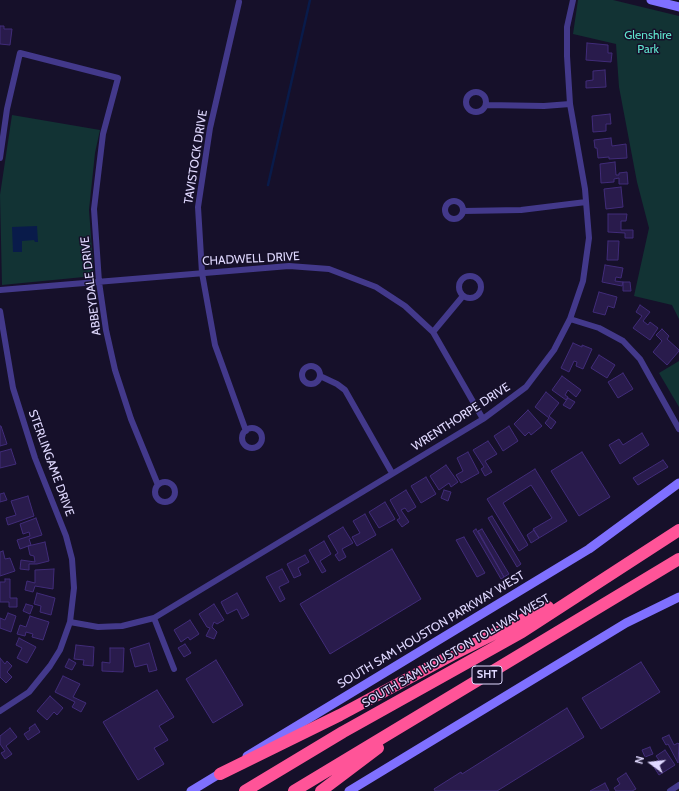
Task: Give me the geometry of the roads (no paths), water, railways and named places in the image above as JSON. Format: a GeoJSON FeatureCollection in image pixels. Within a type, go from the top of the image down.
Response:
{"type":"FeatureCollection","features":[{"type":"Feature","properties":{"kind":"highway","name":"SOUTH SAM HOUSTON TOLLWAY WEST"},"geometry":{"type":"LineString","coordinates":[[245,791],[343,732],[522,632],[679,530]]}},
{"type":"Feature","properties":{"kind":"highway","name":"SHT"},"geometry":{"type":"LineString","coordinates":[[294,791],[679,559]]}},
{"type":"Feature","properties":{"kind":"highway"},"geometry":{"type":"LineString","coordinates":[[220,774],[340,715],[452,655],[599,582]]}},
{"type":"Feature","properties":{"kind":"highway"},"geometry":{"type":"LineString","coordinates":[[321,791],[449,697]]}},
{"type":"Feature","properties":{"kind":"main road"},"geometry":{"type":"LineString","coordinates":[[651,0],[679,7]]}},
{"type":"Feature","properties":{"kind":"main road","name":"SOUTH SAM HOUSTON PARKWAY WEST"},"geometry":{"type":"LineString","coordinates":[[191,791],[220,774],[255,750],[589,549],[679,483]]}},
{"type":"Feature","properties":{"kind":"main road"},"geometry":{"type":"LineString","coordinates":[[349,791],[626,623],[679,597]]}},
{"type":"Feature","properties":{"kind":"street","name":"WRENTHORPE DRIVE"},"geometry":{"type":"LineString","coordinates":[[70,622],[98,627],[122,626],[154,618],[483,419],[526,387],[554,350],[570,319],[583,281],[589,238],[586,202],[570,104],[567,27],[573,0]]}},
{"type":"Feature","properties":{"kind":"street","name":"TAVISTOCK DRIVE"},"geometry":{"type":"LineString","coordinates":[[239,2],[210,128],[198,207],[202,273],[215,345],[246,431]]}},
{"type":"Feature","properties":{"kind":"street","name":"ABBEYDALE DRIVE"},"geometry":{"type":"LineString","coordinates":[[0,158],[8,108],[20,54],[118,78],[103,134],[94,208],[99,282],[106,330],[115,370],[131,419],[158,485]]}},
{"type":"Feature","properties":{"kind":"street"},"geometry":{"type":"LineString","coordinates":[[486,105],[544,106],[570,104]]}},
{"type":"Feature","properties":{"kind":"street"},"geometry":{"type":"LineString","coordinates":[[464,211],[521,210],[586,202]]}},
{"type":"Feature","properties":{"kind":"street","name":"CHADWELL DRIVE"},"geometry":{"type":"LineString","coordinates":[[0,290],[289,266],[329,269],[376,287],[405,306],[433,332],[483,419]]}},
{"type":"Feature","properties":{"kind":"street"},"geometry":{"type":"LineString","coordinates":[[433,332],[463,296]]}},
{"type":"Feature","properties":{"kind":"street","name":"STERLINGAME DRIVE"},"geometry":{"type":"LineString","coordinates":[[0,311],[13,388],[35,458],[66,536],[72,559],[74,588],[70,622],[60,650],[38,682],[29,692],[0,711]]}},
{"type":"Feature","properties":{"kind":"street"},"geometry":{"type":"LineString","coordinates":[[570,319],[599,328],[623,341],[640,359],[679,429]]}},
{"type":"Feature","properties":{"kind":"street"},"geometry":{"type":"LineString","coordinates":[[320,376],[337,384],[345,390],[392,473]]}},
{"type":"Feature","properties":{"kind":"street"},"geometry":{"type":"LineString","coordinates":[[154,618],[174,669]]}},
{"type":"Feature","properties":{"kind":"street"},"geometry":{"type":"LineString","coordinates":[[670,791],[679,785]]}},
{"type":"Feature","properties":{"kind":"water"},"geometry":{"type":"Polygon","coordinates":[[[37,226],[38,242],[35,242],[34,240],[22,241],[22,252],[13,252],[12,227],[37,226]]]}},
{"type":"Feature","properties":{"kind":"waterway"},"geometry":{"type":"LineString","coordinates":[[268,185],[310,0]]}},
{"type":"Feature","properties":{"kind":"park label","name":"Glenshire Park"},"geometry":{"type":"Point","coordinates":[648,42]}}]}
